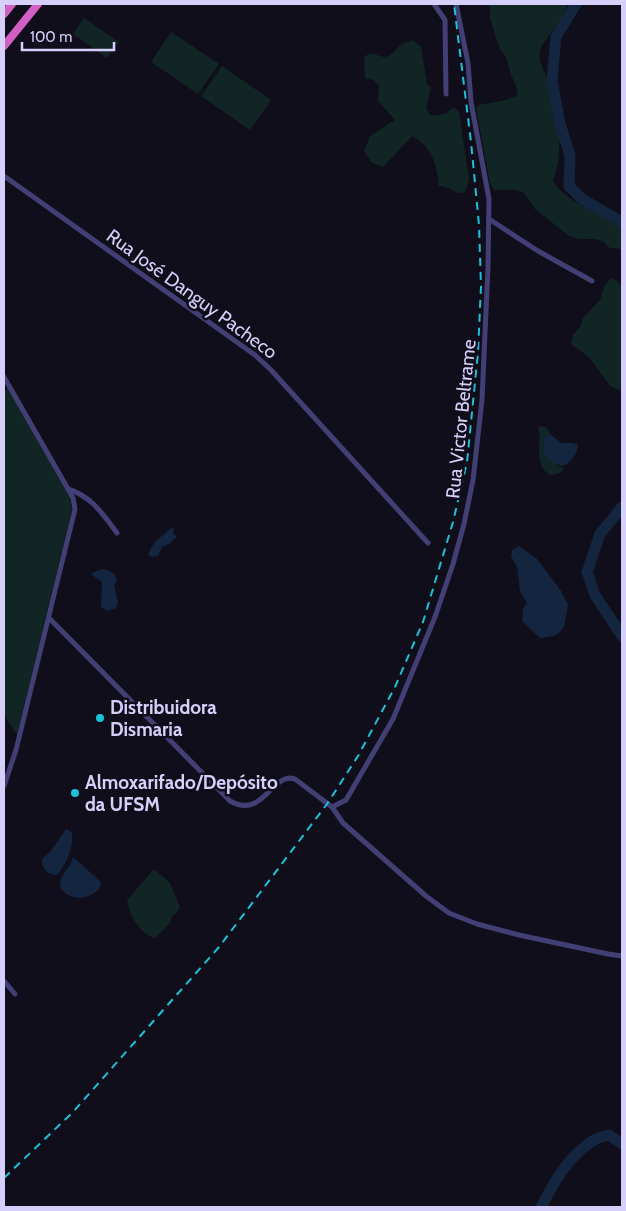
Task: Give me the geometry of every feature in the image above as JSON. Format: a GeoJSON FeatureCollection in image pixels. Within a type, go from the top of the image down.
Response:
{"type":"FeatureCollection","features":[{"type":"Feature","properties":{"kind":"highway"},"geometry":{"type":"LineString","coordinates":[[4,14],[12,4]]}},
{"type":"Feature","properties":{"kind":"highway"},"geometry":{"type":"LineString","coordinates":[[4,46],[38,4]]}},
{"type":"Feature","properties":{"kind":"street"},"geometry":{"type":"LineString","coordinates":[[434,4],[445,20],[446,94]]}},
{"type":"Feature","properties":{"kind":"street","name":"Rua Victor Beltrame"},"geometry":{"type":"LineString","coordinates":[[332,807],[346,800],[393,718],[436,617],[464,524],[473,480],[482,400],[489,199],[471,102],[468,63],[456,4]]}},
{"type":"Feature","properties":{"kind":"street","name":"Rua José Danguy Pacheco"},"geometry":{"type":"LineString","coordinates":[[4,176],[264,363],[428,543]]}},
{"type":"Feature","properties":{"kind":"street"},"geometry":{"type":"LineString","coordinates":[[489,219],[538,251],[592,281]]}},
{"type":"Feature","properties":{"kind":"street"},"geometry":{"type":"LineString","coordinates":[[4,377],[73,498],[75,509],[16,750],[4,786]]}},
{"type":"Feature","properties":{"kind":"street"},"geometry":{"type":"LineString","coordinates":[[68,489],[79,492],[93,502],[117,533]]}},
{"type":"Feature","properties":{"kind":"street"},"geometry":{"type":"LineString","coordinates":[[49,618],[230,801],[242,806],[256,803],[283,780],[291,777],[332,807],[343,823],[426,896],[449,913],[477,924],[519,935],[622,956]]}},
{"type":"Feature","properties":{"kind":"street"},"geometry":{"type":"LineString","coordinates":[[4,981],[14,994]]}},
{"type":"Feature","properties":{"kind":"green space"},"geometry":{"type":"Polygon","coordinates":[[[485,4],[568,4],[561,20],[542,45],[540,51],[540,62],[552,93],[559,136],[558,159],[553,181],[566,195],[584,207],[622,226],[622,249],[610,248],[603,241],[578,239],[568,235],[535,209],[524,192],[494,190],[490,183],[476,108],[479,105],[506,100],[516,96],[518,91],[506,57],[499,47],[490,18],[490,7],[485,4]]]}},
{"type":"Feature","properties":{"kind":"green space"},"geometry":{"type":"Polygon","coordinates":[[[84,18],[119,42],[107,58],[73,34],[84,18]]]}},
{"type":"Feature","properties":{"kind":"green space"},"geometry":{"type":"Polygon","coordinates":[[[171,32],[219,64],[198,94],[151,62],[171,32]]]}},
{"type":"Feature","properties":{"kind":"green space"},"geometry":{"type":"Polygon","coordinates":[[[413,40],[421,47],[427,84],[431,87],[426,108],[430,115],[443,114],[453,107],[459,112],[469,179],[466,190],[463,193],[439,186],[435,164],[429,151],[419,140],[412,136],[383,167],[372,163],[364,151],[370,136],[395,120],[378,101],[379,86],[374,80],[365,78],[364,58],[368,54],[385,57],[392,54],[402,44],[413,40]]]}},
{"type":"Feature","properties":{"kind":"green space"},"geometry":{"type":"Polygon","coordinates":[[[222,66],[271,100],[250,130],[201,96],[222,66]]]}},
{"type":"Feature","properties":{"kind":"green space"},"geometry":{"type":"Polygon","coordinates":[[[611,278],[616,280],[622,287],[622,391],[610,386],[590,358],[571,344],[573,335],[580,327],[583,318],[600,300],[605,285],[611,278]]]}},
{"type":"Feature","properties":{"kind":"green space"},"geometry":{"type":"Polygon","coordinates":[[[8,387],[69,496],[72,508],[17,735],[4,715],[4,392],[8,387]]]}},
{"type":"Feature","properties":{"kind":"green space"},"geometry":{"type":"Polygon","coordinates":[[[543,426],[547,428],[551,435],[546,436],[543,440],[543,448],[557,466],[564,468],[557,474],[550,475],[541,465],[538,427],[543,426]]]}},
{"type":"Feature","properties":{"kind":"green space"},"geometry":{"type":"Polygon","coordinates":[[[154,869],[170,883],[180,907],[176,914],[173,915],[169,924],[155,938],[145,933],[136,923],[127,900],[154,869]]]}},
{"type":"Feature","properties":{"kind":"water"},"geometry":{"type":"Polygon","coordinates":[[[551,435],[561,443],[578,445],[575,455],[567,464],[556,464],[544,453],[543,440],[546,436],[551,435]]]}},
{"type":"Feature","properties":{"kind":"water"},"geometry":{"type":"Polygon","coordinates":[[[172,527],[174,528],[173,533],[177,537],[171,543],[162,547],[158,556],[151,557],[148,554],[154,543],[172,527]]]}},
{"type":"Feature","properties":{"kind":"water"},"geometry":{"type":"Polygon","coordinates":[[[519,546],[537,559],[561,591],[568,605],[564,627],[554,636],[540,638],[522,621],[523,609],[527,603],[520,591],[517,567],[511,556],[512,550],[519,546]]]}},
{"type":"Feature","properties":{"kind":"water"},"geometry":{"type":"Polygon","coordinates":[[[102,569],[112,572],[117,581],[114,585],[118,603],[116,608],[108,611],[101,607],[102,582],[91,574],[102,569]]]}},
{"type":"Feature","properties":{"kind":"water"},"geometry":{"type":"Polygon","coordinates":[[[66,829],[72,833],[69,856],[57,875],[51,874],[44,868],[42,859],[51,851],[66,829]]]}},
{"type":"Feature","properties":{"kind":"water"},"geometry":{"type":"Polygon","coordinates":[[[73,857],[101,882],[96,892],[91,895],[79,898],[73,897],[67,895],[60,887],[61,878],[73,857]]]}},
{"type":"Feature","properties":{"kind":"waterway"},"geometry":{"type":"LineString","coordinates":[[576,4],[556,37],[552,80],[560,124],[570,155],[569,186],[582,199],[622,222]]}},
{"type":"Feature","properties":{"kind":"waterway"},"geometry":{"type":"LineString","coordinates":[[622,507],[600,534],[587,572],[595,595],[622,636]]}},
{"type":"Feature","properties":{"kind":"waterway"},"geometry":{"type":"LineString","coordinates":[[541,1207],[563,1170],[585,1146],[596,1139],[609,1135],[622,1144]]}},
{"type":"Feature","properties":{"kind":"railway"},"geometry":{"type":"LineString","coordinates":[[4,1178],[73,1112],[219,947],[327,804],[358,756],[395,687],[423,622],[453,522],[467,462],[478,352],[481,286],[479,225],[454,4]]}},
{"type":"Feature","properties":{"kind":"place","name":"Distribuidora Dismaria"},"geometry":{"type":"Point","coordinates":[100,718]}},
{"type":"Feature","properties":{"kind":"place","name":"Almoxarifado/Depósito da UFSM"},"geometry":{"type":"Point","coordinates":[75,793]}}]}
